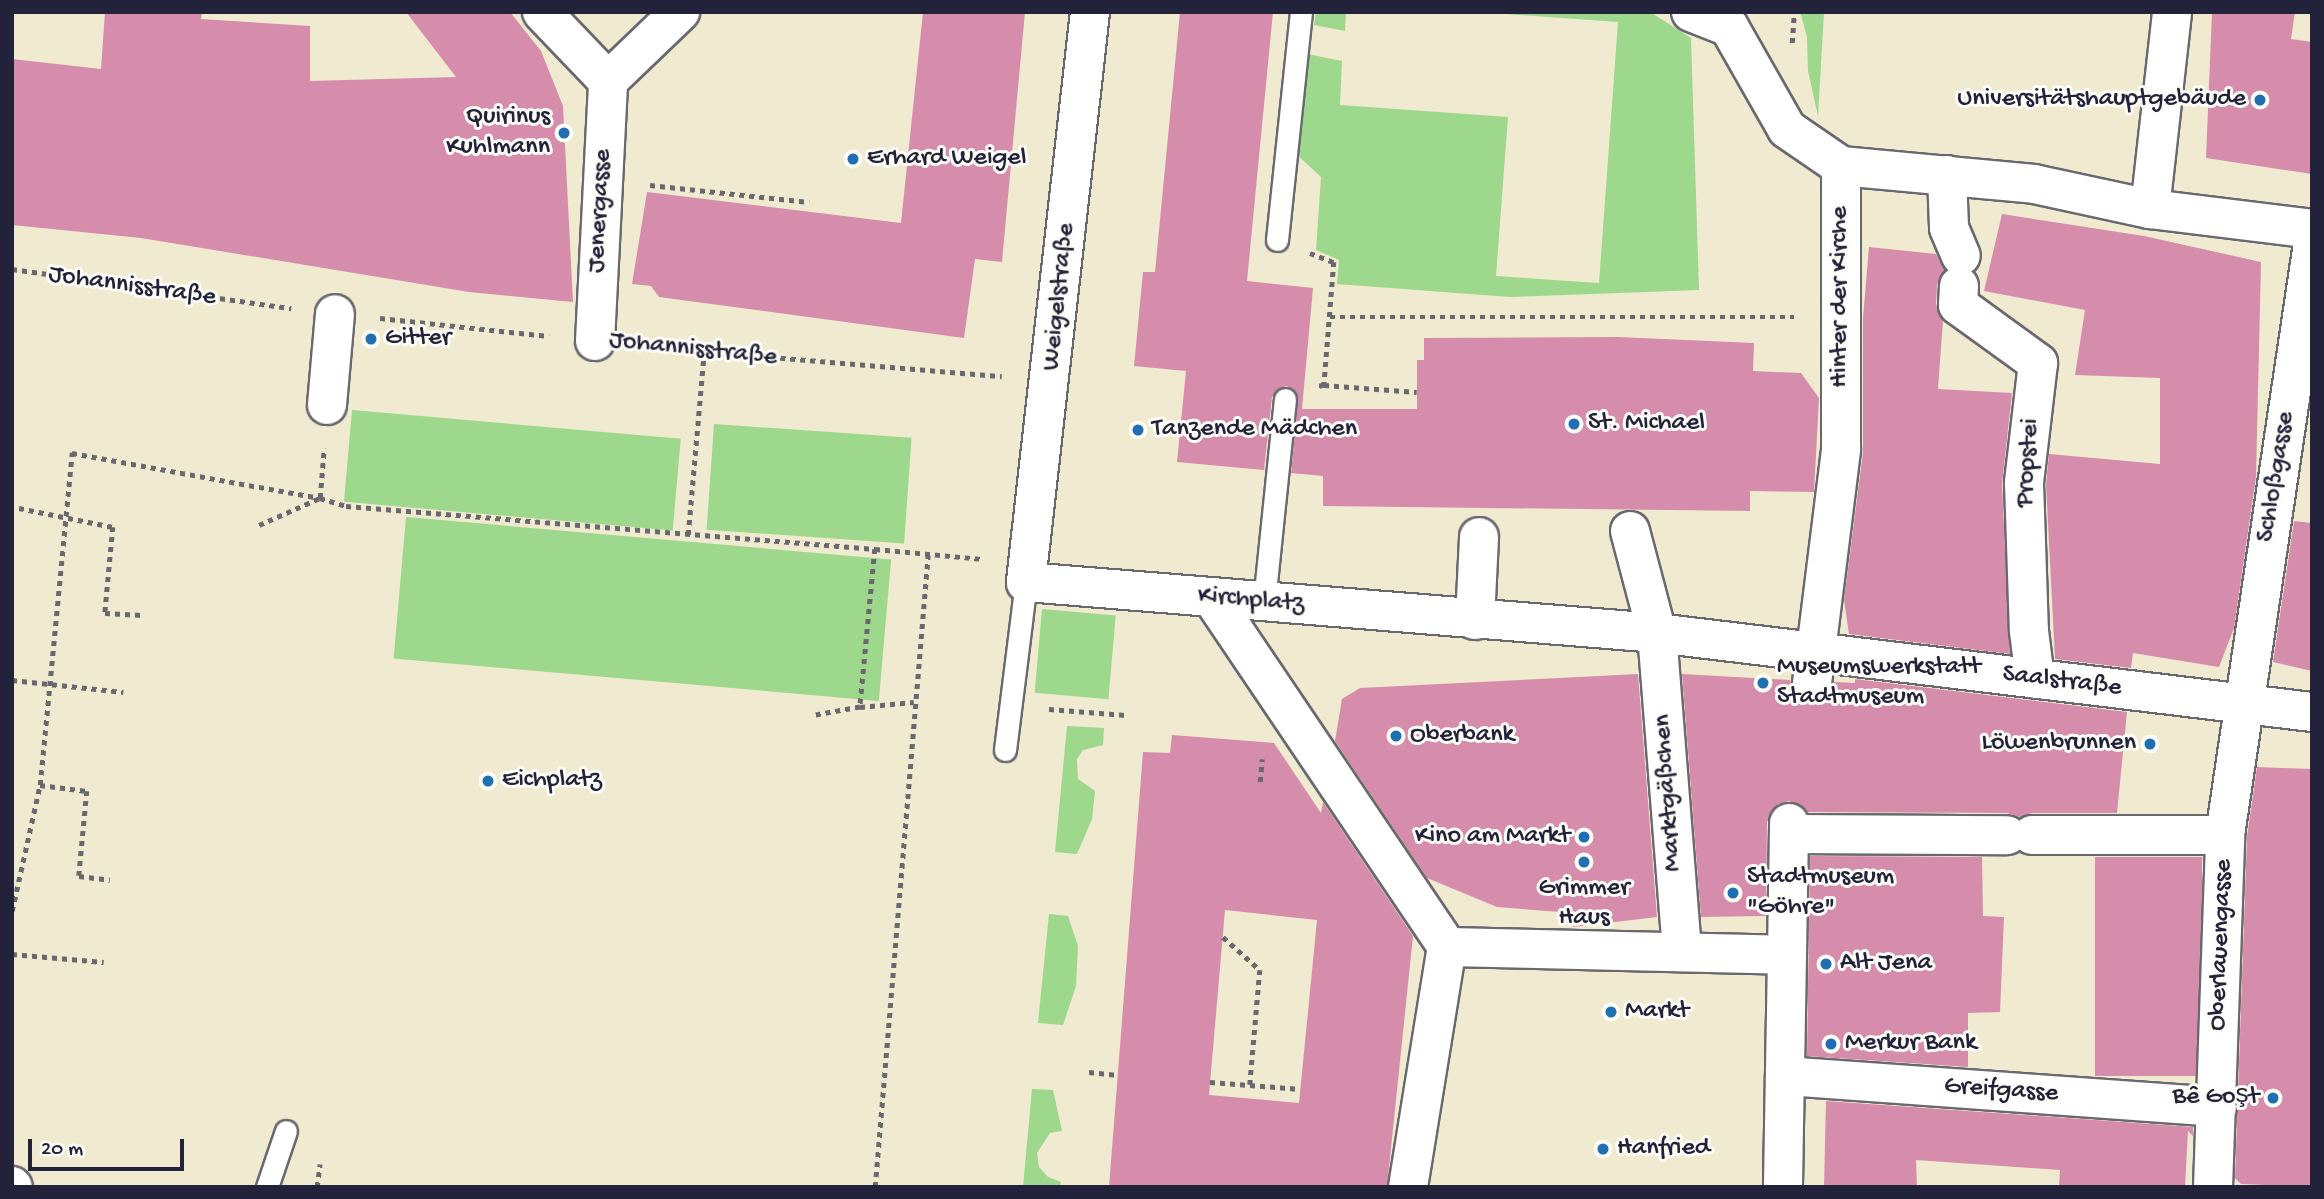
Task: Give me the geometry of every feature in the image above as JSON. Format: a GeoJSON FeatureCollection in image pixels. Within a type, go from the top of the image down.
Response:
{"type":"FeatureCollection","features":[{"type":"Feature","properties":{"kind":"street"},"geometry":{"type":"LineString","coordinates":[[542,12],[608,81],[680,12]]}},
{"type":"Feature","properties":{"kind":"street","name":"Weigelstraße"},"geometry":{"type":"LineString","coordinates":[[1028,573],[1052,380],[1090,12]]}},
{"type":"Feature","properties":{"kind":"street"},"geometry":{"type":"LineString","coordinates":[[1692,12],[1729,27],[1787,129],[1841,166],[2034,184],[2150,209],[2312,229]]}},
{"type":"Feature","properties":{"kind":"street"},"geometry":{"type":"LineString","coordinates":[[2150,209],[2172,12]]}},
{"type":"Feature","properties":{"kind":"street","name":"Jenergasse"},"geometry":{"type":"LineString","coordinates":[[595,341],[608,81]]}},
{"type":"Feature","properties":{"kind":"street","name":"Hinter der Kirche"},"geometry":{"type":"LineString","coordinates":[[1813,667],[1841,449],[1841,166]]}},
{"type":"Feature","properties":{"kind":"street","name":"Propstei"},"geometry":{"type":"LineString","coordinates":[[1947,175],[1949,228],[1960,271],[1958,305],[2038,363],[2024,483],[2029,631],[2035,679]]}},
{"type":"Feature","properties":{"kind":"street","name":"Schloßgasse"},"geometry":{"type":"LineString","coordinates":[[2243,705],[2305,344],[2312,250]]}},
{"type":"Feature","properties":{"kind":"street"},"geometry":{"type":"LineString","coordinates":[[327,405],[335,314]]}},
{"type":"Feature","properties":{"kind":"street"},"geometry":{"type":"LineString","coordinates":[[1630,531],[1657,633]]}},
{"type":"Feature","properties":{"kind":"street"},"geometry":{"type":"LineString","coordinates":[[1475,620],[1479,537]]}},
{"type":"Feature","properties":{"kind":"street","name":"Kirchplatz"},"geometry":{"type":"LineString","coordinates":[[1028,573],[1128,590],[1657,633],[1813,667]]}},
{"type":"Feature","properties":{"kind":"street"},"geometry":{"type":"LineString","coordinates":[[1213,598],[1447,947],[1408,1187]]}},
{"type":"Feature","properties":{"kind":"street","name":"Marktgäßchen"},"geometry":{"type":"LineString","coordinates":[[1657,633],[1682,952]]}},
{"type":"Feature","properties":{"kind":"street","name":"Saalstraße"},"geometry":{"type":"LineString","coordinates":[[1813,667],[2035,679],[2312,712]]}},
{"type":"Feature","properties":{"kind":"street","name":"Oberlauengasse"},"geometry":{"type":"LineString","coordinates":[[2213,1187],[2225,835],[2243,705]]}},
{"type":"Feature","properties":{"kind":"street"},"geometry":{"type":"LineString","coordinates":[[1783,1187],[1789,829],[2019,835],[2225,835]]}},
{"type":"Feature","properties":{"kind":"street"},"geometry":{"type":"LineString","coordinates":[[1447,947],[1787,956]]}},
{"type":"Feature","properties":{"kind":"street","name":"Greifgasse"},"geometry":{"type":"LineString","coordinates":[[1785,1076],[2217,1107]]}},
{"type":"Feature","properties":{"kind":"lane"},"geometry":{"type":"LineString","coordinates":[[1277,240],[1300,12]]}},
{"type":"Feature","properties":{"kind":"lane"},"geometry":{"type":"LineString","coordinates":[[1264,602],[1284,399]]}},
{"type":"Feature","properties":{"kind":"lane"},"geometry":{"type":"LineString","coordinates":[[1004,750],[1028,573]]}},
{"type":"Feature","properties":{"kind":"lane"},"geometry":{"type":"LineString","coordinates":[[267,1187],[286,1131]]}},
{"type":"Feature","properties":{"kind":"path"},"geometry":{"type":"LineString","coordinates":[[603,180],[809,202]]}},
{"type":"Feature","properties":{"kind":"path"},"geometry":{"type":"LineString","coordinates":[[1277,240],[1334,262],[1324,385]]}},
{"type":"Feature","properties":{"kind":"path","name":"Johannisstraße"},"geometry":{"type":"LineString","coordinates":[[12,270],[335,314],[704,353],[1052,380]]}},
{"type":"Feature","properties":{"kind":"path"},"geometry":{"type":"LineString","coordinates":[[1330,317],[1804,317]]}},
{"type":"Feature","properties":{"kind":"path"},"geometry":{"type":"LineString","coordinates":[[688,535],[704,353]]}},
{"type":"Feature","properties":{"kind":"path"},"geometry":{"type":"LineString","coordinates":[[1284,399],[1324,385],[1417,393]]}},
{"type":"Feature","properties":{"kind":"path"},"geometry":{"type":"LineString","coordinates":[[12,911],[40,785],[68,520],[72,453],[320,498],[346,506],[875,549],[928,555],[1028,573]]}},
{"type":"Feature","properties":{"kind":"path"},"geometry":{"type":"LineString","coordinates":[[258,526],[320,498]]}},
{"type":"Feature","properties":{"kind":"path"},"geometry":{"type":"LineString","coordinates":[[19,508],[113,527],[105,613],[142,615]]}},
{"type":"Feature","properties":{"kind":"path"},"geometry":{"type":"LineString","coordinates":[[860,707],[875,549]]}},
{"type":"Feature","properties":{"kind":"path"},"geometry":{"type":"LineString","coordinates":[[875,1187],[928,555]]}},
{"type":"Feature","properties":{"kind":"path"},"geometry":{"type":"LineString","coordinates":[[12,680],[123,692]]}},
{"type":"Feature","properties":{"kind":"path"},"geometry":{"type":"LineString","coordinates":[[816,715],[860,707],[914,702]]}},
{"type":"Feature","properties":{"kind":"path"},"geometry":{"type":"LineString","coordinates":[[1010,706],[1126,715]]}},
{"type":"Feature","properties":{"kind":"path"},"geometry":{"type":"LineString","coordinates":[[40,785],[87,791],[79,876],[110,880]]}},
{"type":"Feature","properties":{"kind":"path"},"geometry":{"type":"LineString","coordinates":[[1223,937],[1260,970],[1250,1085]]}},
{"type":"Feature","properties":{"kind":"path"},"geometry":{"type":"LineString","coordinates":[[12,954],[104,962]]}},
{"type":"Feature","properties":{"kind":"path"},"geometry":{"type":"LineString","coordinates":[[1089,1072],[1118,1075]]}},
{"type":"Feature","properties":{"kind":"path"},"geometry":{"type":"LineString","coordinates":[[1210,1082],[1300,1089]]}},
{"type":"Feature","properties":{"kind":"path"},"geometry":{"type":"LineString","coordinates":[[317,1187],[320,1164]]}},
{"type":"Feature","properties":{"kind":"green space"},"geometry":{"type":"Polygon","coordinates":[[[1316,12],[1346,12],[1345,31],[1314,25],[1316,12]]]}},
{"type":"Feature","properties":{"kind":"green space"},"geometry":{"type":"Polygon","coordinates":[[[1479,12],[1650,12],[1691,38],[1699,290],[1510,297],[1337,284],[1339,260],[1316,250],[1321,177],[1295,153],[1308,54],[1342,61],[1340,105],[1508,117],[1496,276],[1599,283],[1618,22],[1479,12]]]}},
{"type":"Feature","properties":{"kind":"green space"},"geometry":{"type":"Polygon","coordinates":[[[1800,12],[1824,12],[1818,116],[1808,71],[1807,37],[1800,12]]]}},
{"type":"Feature","properties":{"kind":"green space"},"geometry":{"type":"Polygon","coordinates":[[[352,410],[681,439],[673,530],[344,502],[352,410]]]}},
{"type":"Feature","properties":{"kind":"green space"},"geometry":{"type":"Polygon","coordinates":[[[714,424],[912,438],[904,544],[707,530],[714,424]]]}},
{"type":"Feature","properties":{"kind":"green space"},"geometry":{"type":"Polygon","coordinates":[[[406,517],[891,559],[879,701],[394,658],[406,517]]]}},
{"type":"Feature","properties":{"kind":"green space"},"geometry":{"type":"Polygon","coordinates":[[[1042,609],[1116,615],[1108,699],[1035,693],[1042,609]]]}},
{"type":"Feature","properties":{"kind":"green space"},"geometry":{"type":"Polygon","coordinates":[[[1067,726],[1104,728],[1103,745],[1083,750],[1077,759],[1078,779],[1095,791],[1092,819],[1077,854],[1055,852],[1067,726]]]}},
{"type":"Feature","properties":{"kind":"green space"},"geometry":{"type":"Polygon","coordinates":[[[1049,914],[1068,916],[1078,946],[1076,986],[1063,1025],[1038,1023],[1049,914]]]}},
{"type":"Feature","properties":{"kind":"green space"},"geometry":{"type":"Polygon","coordinates":[[[1032,1089],[1053,1090],[1062,1131],[1050,1133],[1037,1153],[1039,1167],[1048,1177],[1061,1182],[1060,1187],[1023,1187],[1032,1089]]]}},
{"type":"Feature","properties":{"kind":"building"},"geometry":{"type":"Polygon","coordinates":[[[105,12],[202,12],[201,19],[310,26],[310,81],[456,77],[406,12],[510,12],[541,51],[563,106],[573,302],[469,292],[141,238],[12,225],[12,59],[101,69],[105,12]]]}},
{"type":"Feature","properties":{"kind":"building"},"geometry":{"type":"Polygon","coordinates":[[[923,12],[1025,12],[1002,262],[975,259],[964,338],[659,297],[651,286],[632,284],[647,192],[901,223],[923,12]]]}},
{"type":"Feature","properties":{"kind":"building"},"geometry":{"type":"Polygon","coordinates":[[[1180,12],[1273,12],[1247,281],[1313,288],[1302,409],[1417,409],[1417,360],[1424,360],[1424,338],[1618,337],[1754,343],[1753,371],[1801,373],[1819,398],[1814,492],[1750,491],[1750,511],[1323,506],[1323,476],[1291,473],[1298,400],[1293,389],[1286,386],[1272,397],[1264,470],[1177,462],[1186,371],[1134,366],[1143,272],[1155,272],[1180,12]]]}},
{"type":"Feature","properties":{"kind":"building","name":"Universitätshauptgebäude"},"geometry":{"type":"Polygon","coordinates":[[[2212,12],[2295,12],[2291,39],[2312,42],[2312,174],[2206,158],[2212,12]]]}},
{"type":"Feature","properties":{"kind":"building"},"geometry":{"type":"Polygon","coordinates":[[[2002,214],[2144,236],[2261,262],[2256,477],[2234,628],[2219,667],[2133,653],[2131,668],[2055,659],[2046,484],[2049,454],[2160,464],[2160,378],[2075,375],[2085,310],[1984,291],[2002,214]]]}},
{"type":"Feature","properties":{"kind":"building"},"geometry":{"type":"Polygon","coordinates":[[[1869,247],[1936,254],[1945,270],[1937,285],[1936,304],[1943,320],[1938,389],[2012,393],[2002,484],[2010,654],[1849,634],[1844,600],[1863,452],[1863,318],[1869,247]]]}},
{"type":"Feature","properties":{"kind":"building"},"geometry":{"type":"Polygon","coordinates":[[[2294,521],[2312,523],[2312,671],[2273,662],[2294,521]]]}},
{"type":"Feature","properties":{"kind":"building"},"geometry":{"type":"Polygon","coordinates":[[[1638,674],[1657,917],[1573,927],[1573,913],[1497,907],[1427,878],[1335,741],[1342,699],[1360,688],[1638,674]]]}},
{"type":"Feature","properties":{"kind":"building"},"geometry":{"type":"Polygon","coordinates":[[[1682,674],[1790,680],[1798,700],[1810,705],[1829,697],[1834,682],[1855,683],[1855,679],[2127,712],[2117,813],[2032,813],[2020,817],[2007,813],[1808,812],[1789,801],[1778,804],[1767,822],[1766,916],[1701,917],[1682,674]]]}},
{"type":"Feature","properties":{"kind":"building"},"geometry":{"type":"Polygon","coordinates":[[[1172,735],[1274,743],[1321,813],[1323,802],[1413,936],[1387,1187],[1109,1187],[1143,752],[1170,753],[1172,735]],[[1225,910],[1209,1095],[1299,1103],[1317,920],[1225,910]]]}},
{"type":"Feature","properties":{"kind":"building"},"geometry":{"type":"Polygon","coordinates":[[[2257,767],[2312,769],[2312,1187],[2241,1184],[2235,1178],[2247,837],[2257,767]]]}},
{"type":"Feature","properties":{"kind":"building"},"geometry":{"type":"Polygon","coordinates":[[[1810,856],[1982,857],[1983,916],[2004,917],[2000,1012],[1968,1013],[1968,1067],[1807,1056],[1810,856]]]}},
{"type":"Feature","properties":{"kind":"building"},"geometry":{"type":"Polygon","coordinates":[[[2095,857],[2202,857],[2202,1076],[2095,1076],[2095,857]]]}},
{"type":"Feature","properties":{"kind":"building"},"geometry":{"type":"Polygon","coordinates":[[[1826,1101],[2193,1127],[2193,1136],[2188,1131],[2185,1187],[2059,1187],[2060,1170],[1916,1160],[1917,1187],[1824,1187],[1826,1101]]]}},
{"type":"Feature","properties":{"kind":"place","name":"Universitätshauptgebäude"},"geometry":{"type":"Point","coordinates":[2260,100]}},
{"type":"Feature","properties":{"kind":"place","name":"Quirinus Kuhlmann"},"geometry":{"type":"Point","coordinates":[564,133]}},
{"type":"Feature","properties":{"kind":"place","name":"Erhard Weigel"},"geometry":{"type":"Point","coordinates":[853,159]}},
{"type":"Feature","properties":{"kind":"place","name":"Gitter"},"geometry":{"type":"Point","coordinates":[371,339]}},
{"type":"Feature","properties":{"kind":"place","name":"St. Michael"},"geometry":{"type":"Point","coordinates":[1574,424]}},
{"type":"Feature","properties":{"kind":"place","name":"Tanzende Mädchen"},"geometry":{"type":"Point","coordinates":[1138,430]}},
{"type":"Feature","properties":{"kind":"place","name":"Museumswerkstatt Stadtmuseum"},"geometry":{"type":"Point","coordinates":[1763,683]}},
{"type":"Feature","properties":{"kind":"place","name":"Oberbank"},"geometry":{"type":"Point","coordinates":[1396,736]}},
{"type":"Feature","properties":{"kind":"place","name":"Löwenbrunnen"},"geometry":{"type":"Point","coordinates":[2150,744]}},
{"type":"Feature","properties":{"kind":"place","name":"Eichplatz"},"geometry":{"type":"Point","coordinates":[488,781]}},
{"type":"Feature","properties":{"kind":"place","name":"Kino am Markt"},"geometry":{"type":"Point","coordinates":[1584,837]}},
{"type":"Feature","properties":{"kind":"place","name":"Grimmer Haus"},"geometry":{"type":"Point","coordinates":[1584,862]}},
{"type":"Feature","properties":{"kind":"place","name":"Stadtmuseum \"Göhre\""},"geometry":{"type":"Point","coordinates":[1733,893]}},
{"type":"Feature","properties":{"kind":"place","name":"Alt Jena"},"geometry":{"type":"Point","coordinates":[1826,964]}},
{"type":"Feature","properties":{"kind":"place","name":"Markt"},"geometry":{"type":"Point","coordinates":[1611,1012]}},
{"type":"Feature","properties":{"kind":"place","name":"Merkur Bank"},"geometry":{"type":"Point","coordinates":[1831,1044]}},
{"type":"Feature","properties":{"kind":"place","name":"Bê Goşt"},"geometry":{"type":"Point","coordinates":[2273,1098]}},
{"type":"Feature","properties":{"kind":"place","name":"Hanfried"},"geometry":{"type":"Point","coordinates":[1603,1149]}}]}
